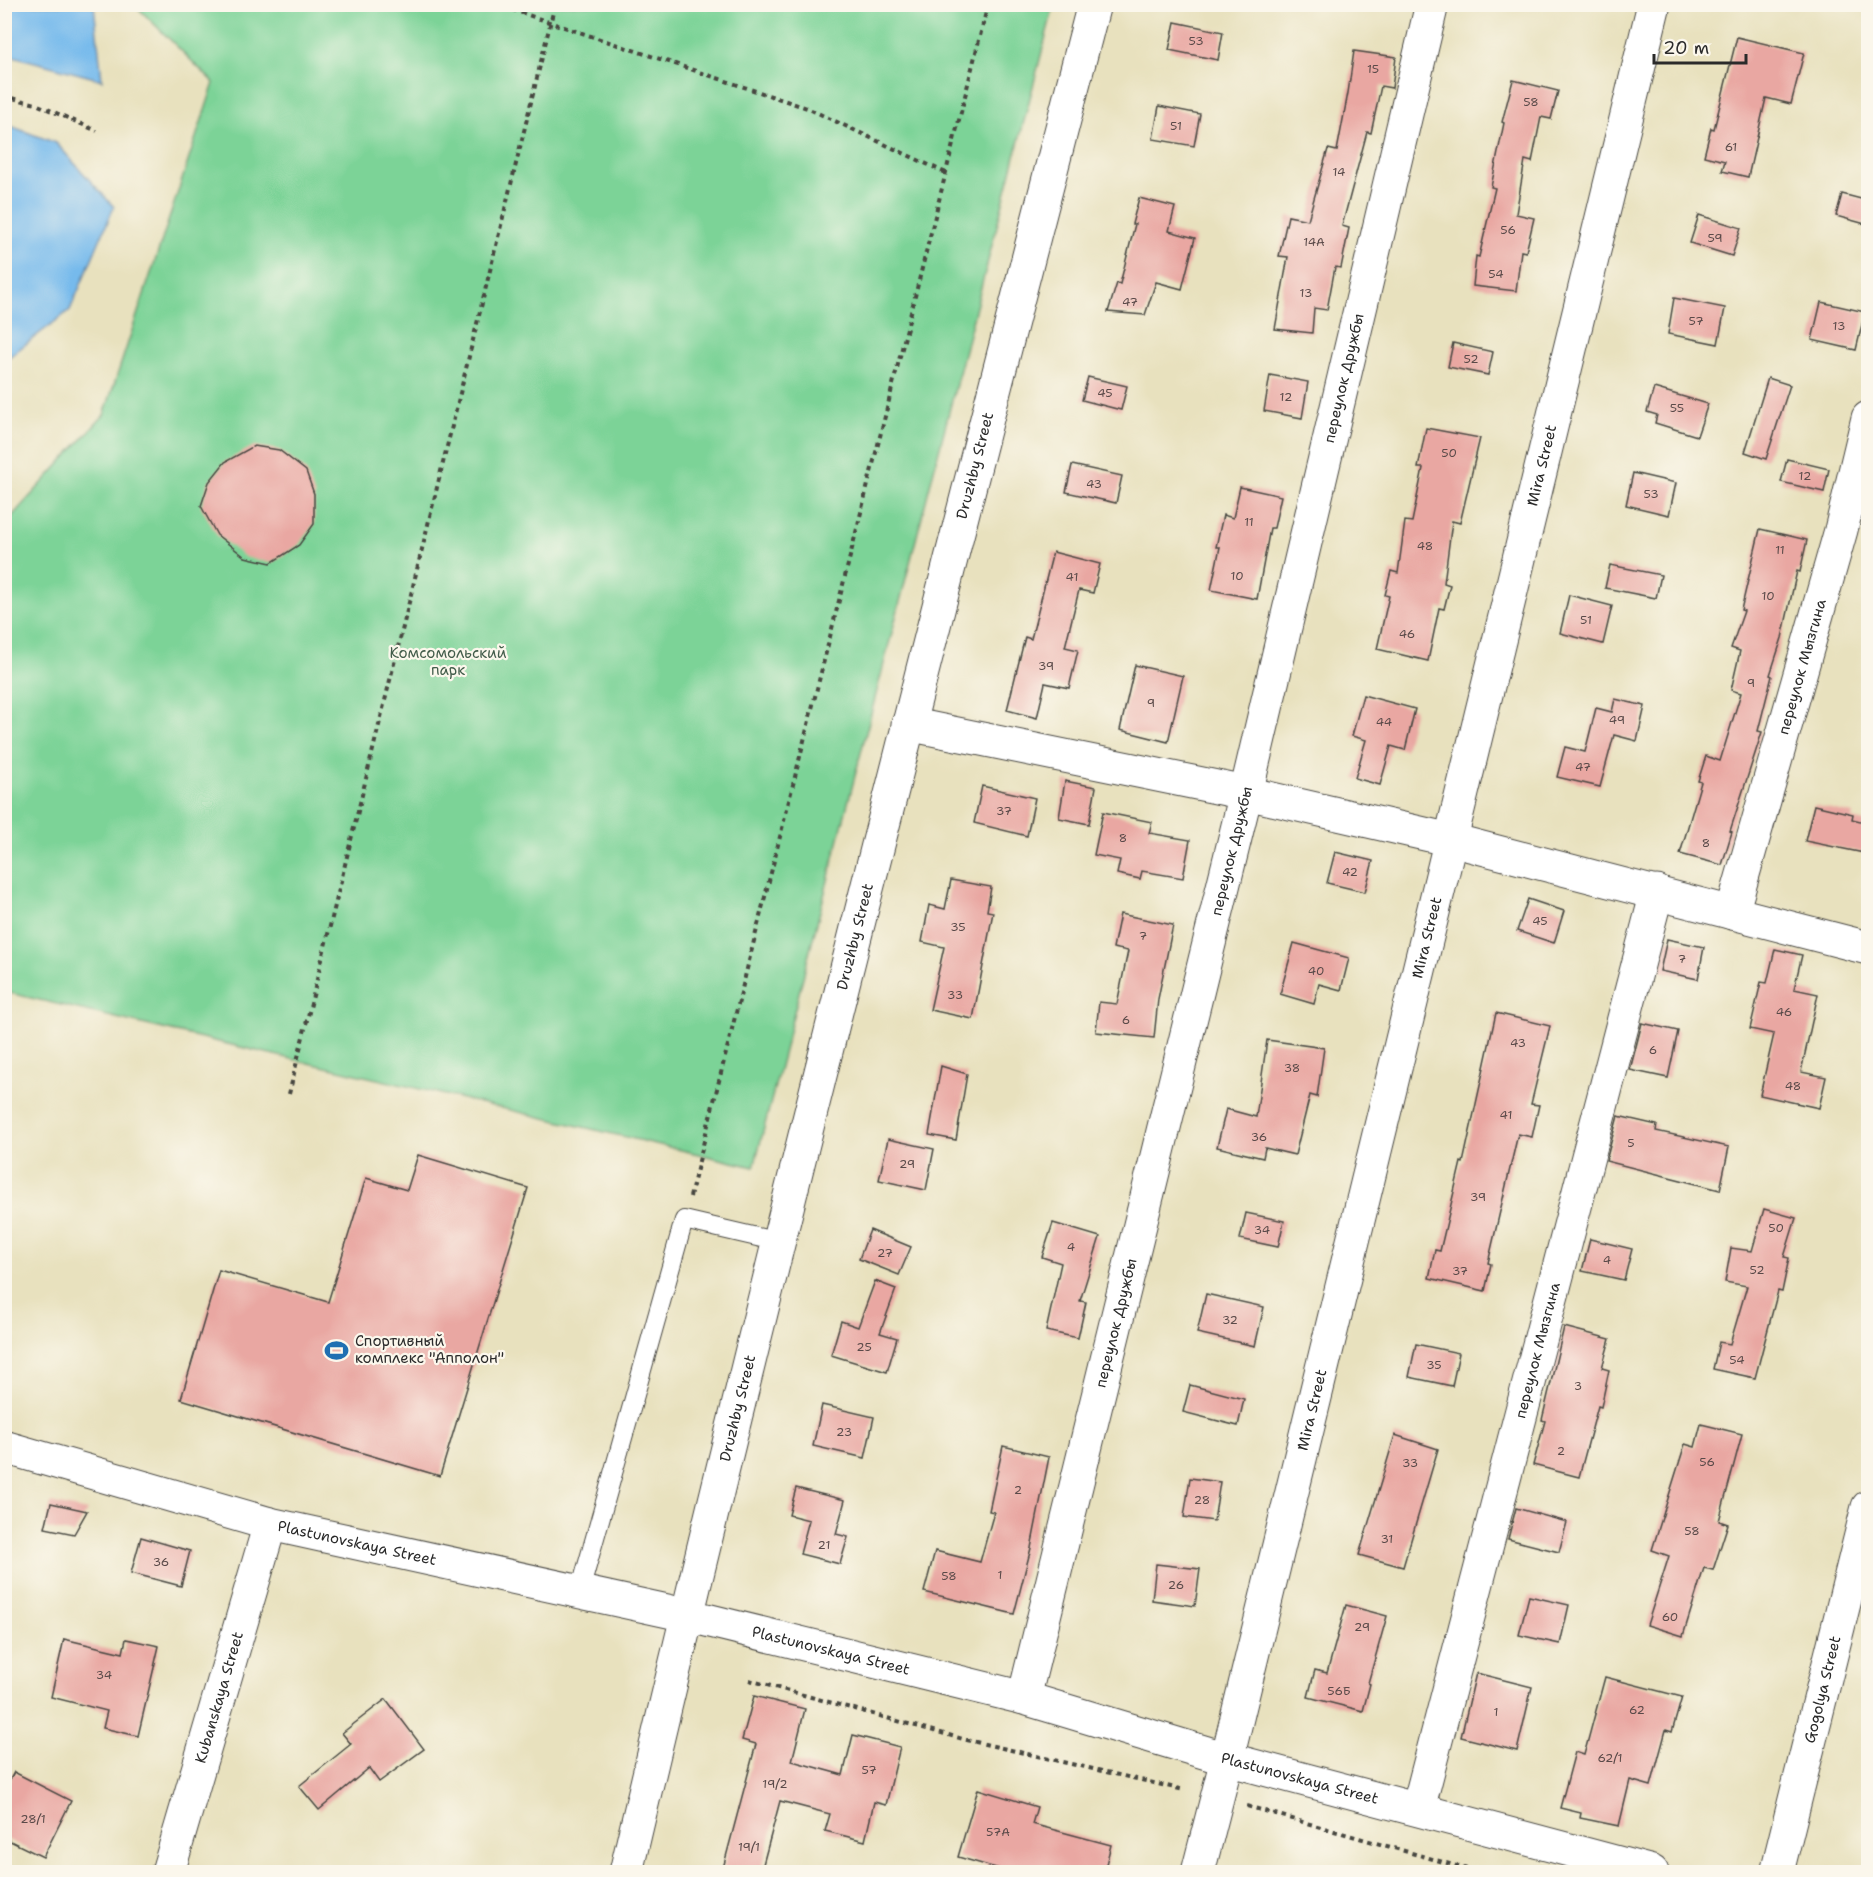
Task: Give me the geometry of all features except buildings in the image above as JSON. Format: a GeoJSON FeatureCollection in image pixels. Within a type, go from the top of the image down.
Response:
{"type":"FeatureCollection","features":[{"type":"Feature","properties":{"kind":"street","name":"Druzhby Street"},"geometry":{"type":"LineString","coordinates":[[626,1872],[686,1615],[908,723],[1094,4]]}},
{"type":"Feature","properties":{"kind":"street","name":"переулок Дружбы"},"geometry":{"type":"LineString","coordinates":[[1024,1698],[1246,793],[1432,4]]}},
{"type":"Feature","properties":{"kind":"street","name":"Mira Street"},"geometry":{"type":"LineString","coordinates":[[1198,1872],[1654,4]]}},
{"type":"Feature","properties":{"kind":"street","name":"переулок Мызгина"},"geometry":{"type":"LineString","coordinates":[[1732,913],[1841,530],[1869,418]]}},
{"type":"Feature","properties":{"kind":"street"},"geometry":{"type":"LineString","coordinates":[[908,723],[1246,793],[1451,840],[1869,948]]}},
{"type":"Feature","properties":{"kind":"street","name":"переулок Мызгина"},"geometry":{"type":"LineString","coordinates":[[1418,1809],[1657,892]]}},
{"type":"Feature","properties":{"kind":"street","name":"Plastunovskaya Street"},"geometry":{"type":"LineString","coordinates":[[4,1447],[270,1524],[686,1615],[1024,1698],[1227,1759],[1652,1872]]}},
{"type":"Feature","properties":{"kind":"street","name":"Gogolya Street"},"geometry":{"type":"LineString","coordinates":[[1777,1872],[1869,1507]]}},
{"type":"Feature","properties":{"kind":"street","name":"Kubanskaya Street"},"geometry":{"type":"LineString","coordinates":[[168,1872],[270,1524]]}},
{"type":"Feature","properties":{"kind":"lane"},"geometry":{"type":"LineString","coordinates":[[580,1592],[684,1220],[779,1242]]}},
{"type":"Feature","properties":{"kind":"path"},"geometry":{"type":"LineString","coordinates":[[495,4],[807,108],[946,173]]}},
{"type":"Feature","properties":{"kind":"path"},"geometry":{"type":"LineString","coordinates":[[289,1094],[555,4]]}},
{"type":"Feature","properties":{"kind":"path"},"geometry":{"type":"LineString","coordinates":[[684,1220],[988,4]]}},
{"type":"Feature","properties":{"kind":"path"},"geometry":{"type":"LineString","coordinates":[[4,96],[36,104],[97,131]]}},
{"type":"Feature","properties":{"kind":"path"},"geometry":{"type":"LineString","coordinates":[[749,1680],[963,1739],[1184,1790]]}},
{"type":"Feature","properties":{"kind":"path"},"geometry":{"type":"LineString","coordinates":[[1244,1805],[1478,1872]]}},
{"type":"Feature","properties":{"kind":"green space","name":"Комсомольский парк"},"geometry":{"type":"Polygon","coordinates":[[[135,5],[1054,5],[754,1167],[5,992],[4,525],[104,415],[214,83],[135,5]]]}},
{"type":"Feature","properties":{"kind":"water"},"geometry":{"type":"Polygon","coordinates":[[[4,5],[94,5],[102,80],[5,54],[4,5]]]}},
{"type":"Feature","properties":{"kind":"water"},"geometry":{"type":"Polygon","coordinates":[[[5,124],[56,143],[114,207],[70,310],[5,360],[5,124]]]}},
{"type":"Feature","properties":{"kind":"place","name":"Спортивный комплекс \"Апполон\""},"geometry":{"type":"Point","coordinates":[337,1350]}}]}
